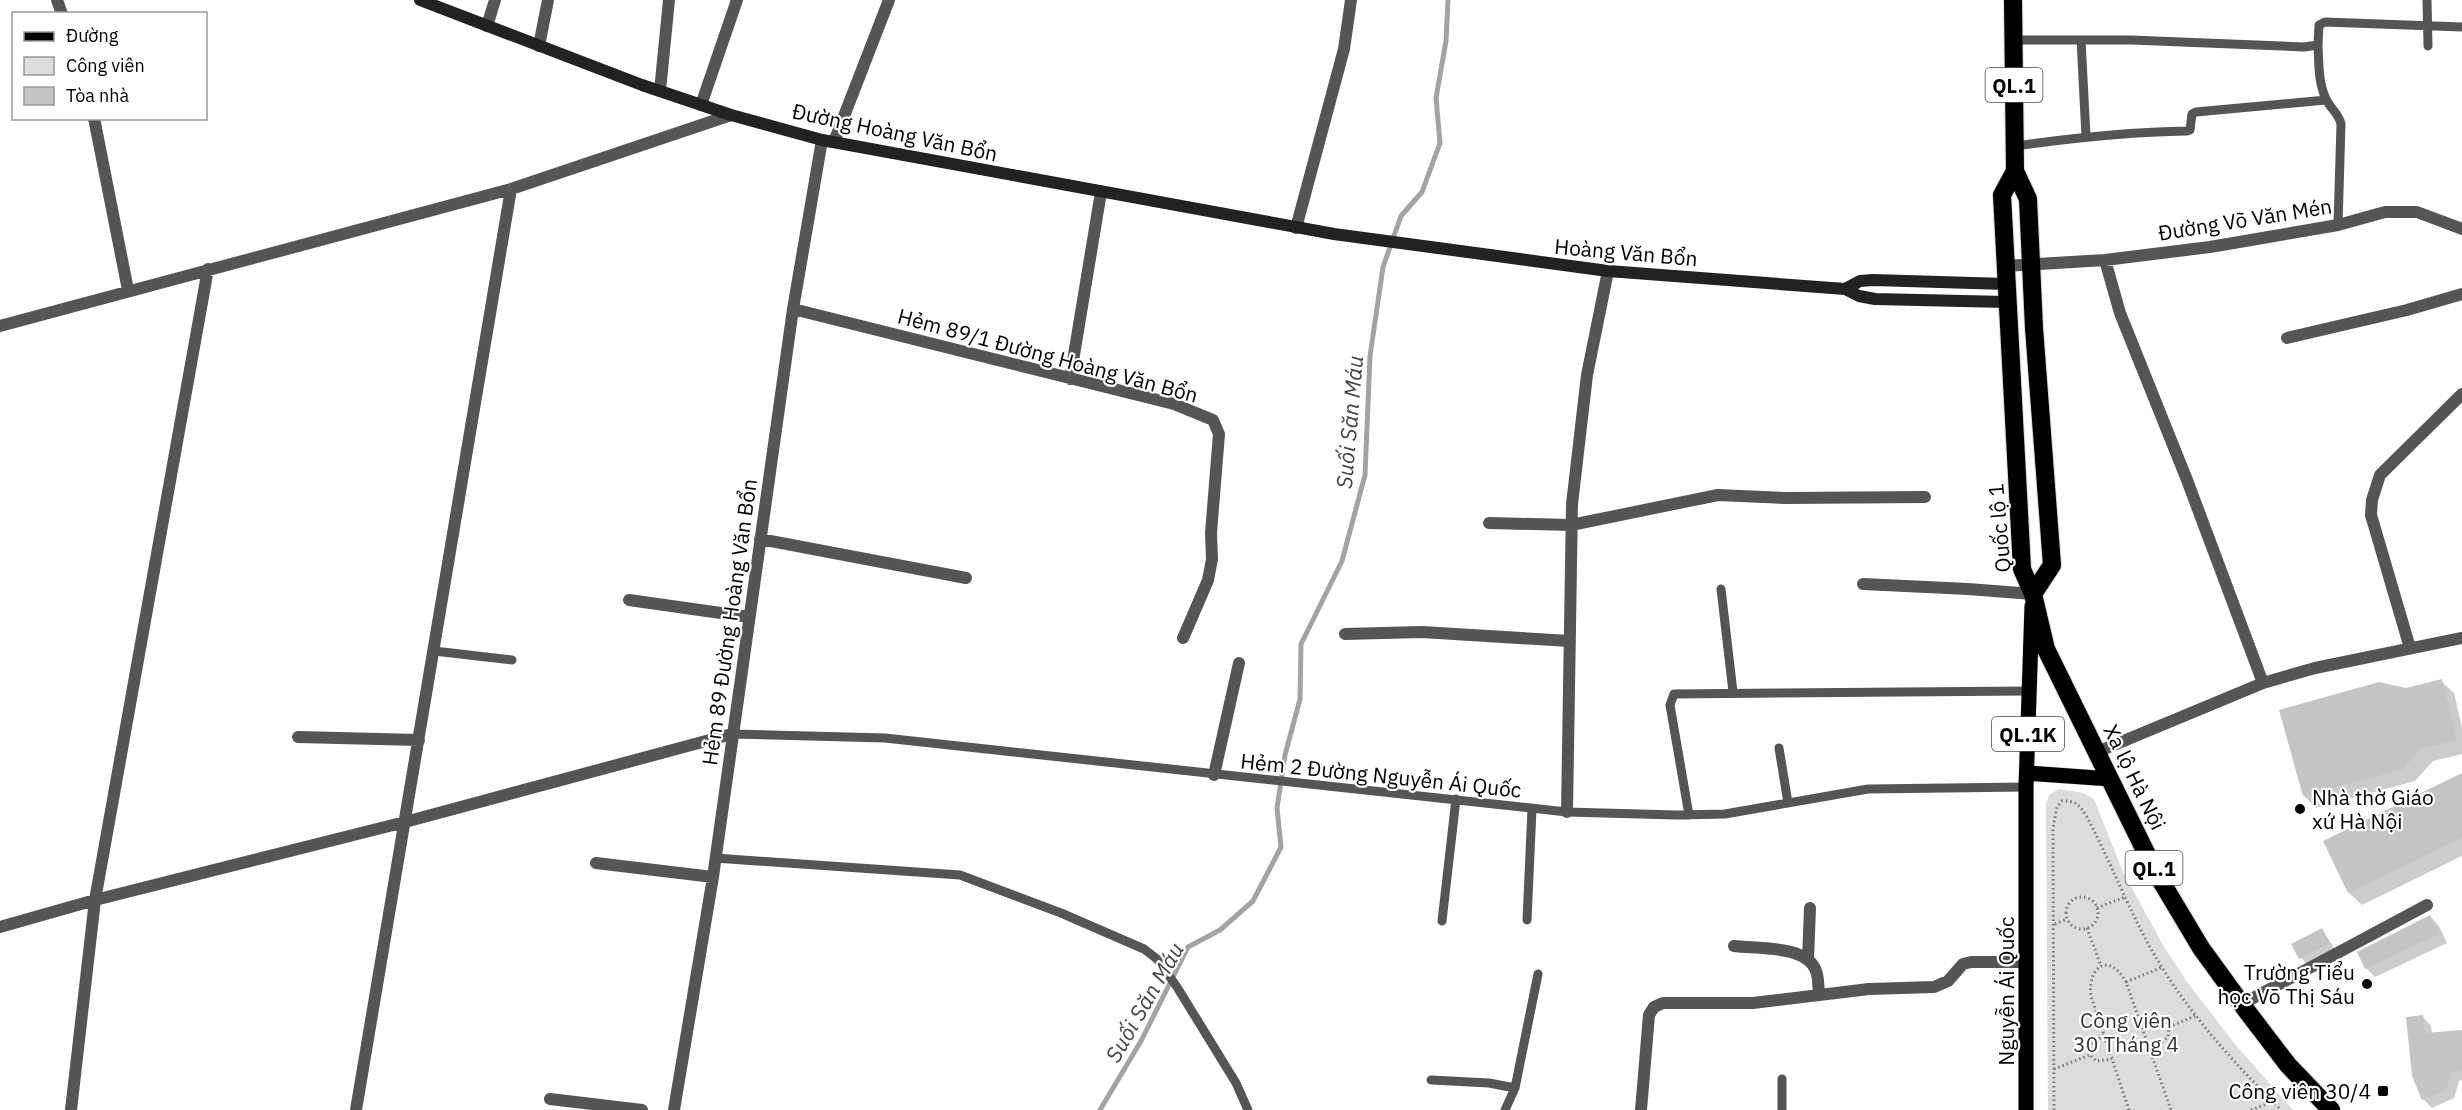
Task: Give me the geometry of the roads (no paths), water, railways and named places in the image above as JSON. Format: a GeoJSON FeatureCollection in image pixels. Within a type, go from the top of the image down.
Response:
{"type":"FeatureCollection","features":[{"type":"Feature","properties":{"kind":"highway","name":"Quốc lộ 1"},"geometry":{"type":"LineString","coordinates":[[2013,0],[2015,171],[2028,199],[2032,293],[2052,564],[2032,594]]}},
{"type":"Feature","properties":{"kind":"highway","name":"Quốc lộ 1"},"geometry":{"type":"LineString","coordinates":[[2015,171],[2002,195],[2022,569],[2032,594]]}},
{"type":"Feature","properties":{"kind":"highway"},"geometry":{"type":"LineString","coordinates":[[2006,293],[2032,293]]}},
{"type":"Feature","properties":{"kind":"highway","name":"Xa lộ Hà Nội"},"geometry":{"type":"LineString","coordinates":[[2032,594],[2046,649],[2155,871],[2201,948],[2242,1004],[2288,1065],[2331,1110]]}},
{"type":"Feature","properties":{"kind":"main road","name":"Đường Hoàng Văn Bổn"},"geometry":{"type":"LineString","coordinates":[[420,0],[660,91],[731,115],[828,141],[1296,228],[1379,241]]}},
{"type":"Feature","properties":{"kind":"main road","name":"Hoàng Văn Bổn"},"geometry":{"type":"LineString","coordinates":[[1379,241],[1608,272],[1845,289],[1859,296],[1875,299],[2006,293]]}},
{"type":"Feature","properties":{"kind":"main road","name":"Hoàng Văn Bổn"},"geometry":{"type":"LineString","coordinates":[[1845,289],[1860,281],[1873,280],[2006,293]]}},
{"type":"Feature","properties":{"kind":"main road","name":"QL.1K"},"geometry":{"type":"LineString","coordinates":[[2027,780],[2032,594]]}},
{"type":"Feature","properties":{"kind":"main road"},"geometry":{"type":"LineString","coordinates":[[2027,780],[2111,779]]}},
{"type":"Feature","properties":{"kind":"main road","name":"Nguyễn Ái Quốc"},"geometry":{"type":"LineString","coordinates":[[2026,1110],[2027,780]]}},
{"type":"Feature","properties":{"kind":"street"},"geometry":{"type":"LineString","coordinates":[[487,26],[495,0]]}},
{"type":"Feature","properties":{"kind":"street"},"geometry":{"type":"LineString","coordinates":[[539,46],[548,0]]}},
{"type":"Feature","properties":{"kind":"street"},"geometry":{"type":"LineString","coordinates":[[660,91],[669,0]]}},
{"type":"Feature","properties":{"kind":"street"},"geometry":{"type":"LineString","coordinates":[[701,105],[737,0]]}},
{"type":"Feature","properties":{"kind":"street","name":"Hẻm 89 Đường Hoàng Văn Bổn"},"geometry":{"type":"LineString","coordinates":[[674,1110],[716,858],[794,309],[828,141],[890,0]]}},
{"type":"Feature","properties":{"kind":"street"},"geometry":{"type":"LineString","coordinates":[[1296,228],[1344,49],[1351,0]]}},
{"type":"Feature","properties":{"kind":"street"},"geometry":{"type":"LineString","coordinates":[[0,326],[512,189],[731,115]]}},
{"type":"Feature","properties":{"kind":"street"},"geometry":{"type":"LineString","coordinates":[[94,120],[128,291]]}},
{"type":"Feature","properties":{"kind":"street"},"geometry":{"type":"LineString","coordinates":[[356,1110],[512,189]]}},
{"type":"Feature","properties":{"kind":"street"},"geometry":{"type":"LineString","coordinates":[[1070,379],[1101,192]]}},
{"type":"Feature","properties":{"kind":"street","name":"Đường Võ Văn Mén"},"geometry":{"type":"LineString","coordinates":[[2005,266],[2105,260],[2210,247],[2338,225],[2385,212],[2417,212],[2462,229]]}},
{"type":"Feature","properties":{"kind":"street"},"geometry":{"type":"LineString","coordinates":[[2105,260],[2120,313],[2187,480],[2263,683]]}},
{"type":"Feature","properties":{"kind":"street"},"geometry":{"type":"LineString","coordinates":[[71,1110],[95,900],[208,269]]}},
{"type":"Feature","properties":{"kind":"street"},"geometry":{"type":"LineString","coordinates":[[1567,812],[1572,504],[1587,375],[1608,272]]}},
{"type":"Feature","properties":{"kind":"street"},"geometry":{"type":"LineString","coordinates":[[2287,338],[2462,294]]}},
{"type":"Feature","properties":{"kind":"street","name":"Hẻm 89/1 Đường Hoàng Văn Bổn"},"geometry":{"type":"LineString","coordinates":[[794,309],[1174,404],[1213,420],[1219,434],[1211,533],[1212,558],[1208,580],[1183,638]]}},
{"type":"Feature","properties":{"kind":"street"},"geometry":{"type":"LineString","coordinates":[[2410,648],[2371,515],[2372,500],[2380,475],[2462,394]]}},
{"type":"Feature","properties":{"kind":"street"},"geometry":{"type":"LineString","coordinates":[[1489,523],[1571,525],[1718,495],[1786,498],[1924,497]]}},
{"type":"Feature","properties":{"kind":"street"},"geometry":{"type":"LineString","coordinates":[[760,539],[966,578]]}},
{"type":"Feature","properties":{"kind":"street"},"geometry":{"type":"LineString","coordinates":[[1863,585],[2032,594]]}},
{"type":"Feature","properties":{"kind":"street"},"geometry":{"type":"LineString","coordinates":[[629,600],[749,617]]}},
{"type":"Feature","properties":{"kind":"street"},"geometry":{"type":"LineString","coordinates":[[1345,634],[1422,632],[1569,641]]}},
{"type":"Feature","properties":{"kind":"street"},"geometry":{"type":"LineString","coordinates":[[2097,752],[2263,683],[2315,668],[2462,638]]}},
{"type":"Feature","properties":{"kind":"street"},"geometry":{"type":"LineString","coordinates":[[1215,775],[1239,663]]}},
{"type":"Feature","properties":{"kind":"street"},"geometry":{"type":"LineString","coordinates":[[0,927],[95,900],[405,822],[732,734]]}},
{"type":"Feature","properties":{"kind":"street"},"geometry":{"type":"LineString","coordinates":[[298,737],[419,740]]}},
{"type":"Feature","properties":{"kind":"street"},"geometry":{"type":"LineString","coordinates":[[596,863],[713,877]]}},
{"type":"Feature","properties":{"kind":"street"},"geometry":{"type":"LineString","coordinates":[[2242,1004],[2427,905]]}},
{"type":"Feature","properties":{"kind":"street"},"geometry":{"type":"LineString","coordinates":[[1808,959],[1810,908]]}},
{"type":"Feature","properties":{"kind":"street"},"geometry":{"type":"LineString","coordinates":[[1734,946],[1797,952],[1808,959],[1817,973],[1819,995]]}},
{"type":"Feature","properties":{"kind":"street"},"geometry":{"type":"LineString","coordinates":[[1641,1110],[1649,1014],[1654,1007],[1663,1003],[1753,1003],[1869,989],[1934,987],[1948,981],[1963,964],[2027,962]]}},
{"type":"Feature","properties":{"kind":"street"},"geometry":{"type":"LineString","coordinates":[[550,1099],[642,1110]]}},
{"type":"Feature","properties":{"kind":"lane"},"geometry":{"type":"LineString","coordinates":[[2427,0],[2428,46]]}},
{"type":"Feature","properties":{"kind":"lane"},"geometry":{"type":"LineString","coordinates":[[2338,225],[2341,124],[2321,87],[2319,25],[2325,22],[2462,27]]}},
{"type":"Feature","properties":{"kind":"lane"},"geometry":{"type":"LineString","coordinates":[[2013,40],[2131,40],[2304,47],[2318,45]]}},
{"type":"Feature","properties":{"kind":"lane"},"geometry":{"type":"LineString","coordinates":[[2081,40],[2086,136]]}},
{"type":"Feature","properties":{"kind":"lane"},"geometry":{"type":"LineString","coordinates":[[2015,146],[2086,136],[2099,138],[2187,131],[2190,130],[2192,114],[2196,112],[2326,100]]}},
{"type":"Feature","properties":{"kind":"lane"},"geometry":{"type":"LineString","coordinates":[[1721,589],[1733,692]]}},
{"type":"Feature","properties":{"kind":"lane"},"geometry":{"type":"LineString","coordinates":[[434,651],[512,660]]}},
{"type":"Feature","properties":{"kind":"lane"},"geometry":{"type":"LineString","coordinates":[[1689,815],[1670,705],[1674,694],[2029,691]]}},
{"type":"Feature","properties":{"kind":"lane","name":"Hẻm 2 Đường Nguyễn Ái Quốc"},"geometry":{"type":"LineString","coordinates":[[732,734],[885,738],[1567,812],[1689,815],[1725,813],[1868,789],[2027,780]]}},
{"type":"Feature","properties":{"kind":"lane"},"geometry":{"type":"LineString","coordinates":[[1779,748],[1788,803]]}},
{"type":"Feature","properties":{"kind":"lane"},"geometry":{"type":"LineString","coordinates":[[1442,921],[1456,799]]}},
{"type":"Feature","properties":{"kind":"lane"},"geometry":{"type":"LineString","coordinates":[[1527,920],[1532,809]]}},
{"type":"Feature","properties":{"kind":"lane"},"geometry":{"type":"LineString","coordinates":[[716,858],[960,875],[1061,913],[1144,950],[1157,959],[1177,987],[1236,1083],[1248,1110]]}},
{"type":"Feature","properties":{"kind":"lane"},"geometry":{"type":"LineString","coordinates":[[1505,1110],[1515,1088],[1538,974]]}},
{"type":"Feature","properties":{"kind":"lane"},"geometry":{"type":"LineString","coordinates":[[1782,1079],[1782,1110]]}},
{"type":"Feature","properties":{"kind":"lane"},"geometry":{"type":"LineString","coordinates":[[1431,1080],[1489,1083],[1515,1088]]}},
{"type":"Feature","properties":{"kind":"waterway","name":"Suối Săn Máu"},"geometry":{"type":"LineString","coordinates":[[1100,1110],[1141,1041],[1188,947],[1220,930],[1253,901],[1281,847],[1277,808],[1285,755],[1300,699],[1301,644],[1342,561],[1365,475],[1370,356],[1383,267],[1401,216],[1422,192],[1440,143],[1436,98],[1446,41],[1448,0]]}},
{"type":"Feature","properties":{"kind":"place","name":"Nhà thờ Giáo xứ Hà Nội"},"geometry":{"type":"Point","coordinates":[2300,809]}},
{"type":"Feature","properties":{"kind":"place","name":"Trường Tiểu học Võ Thị Sáu"},"geometry":{"type":"Point","coordinates":[2367,984]}},
{"type":"Feature","properties":{"kind":"place","name":"Công viên 30/4"},"geometry":{"type":"Point","coordinates":[2383,1091]}},
{"type":"Feature","properties":{"kind":"park label","name":"Công viên 30 Tháng 4"},"geometry":{"type":"Point","coordinates":[2126,1032]}}]}
